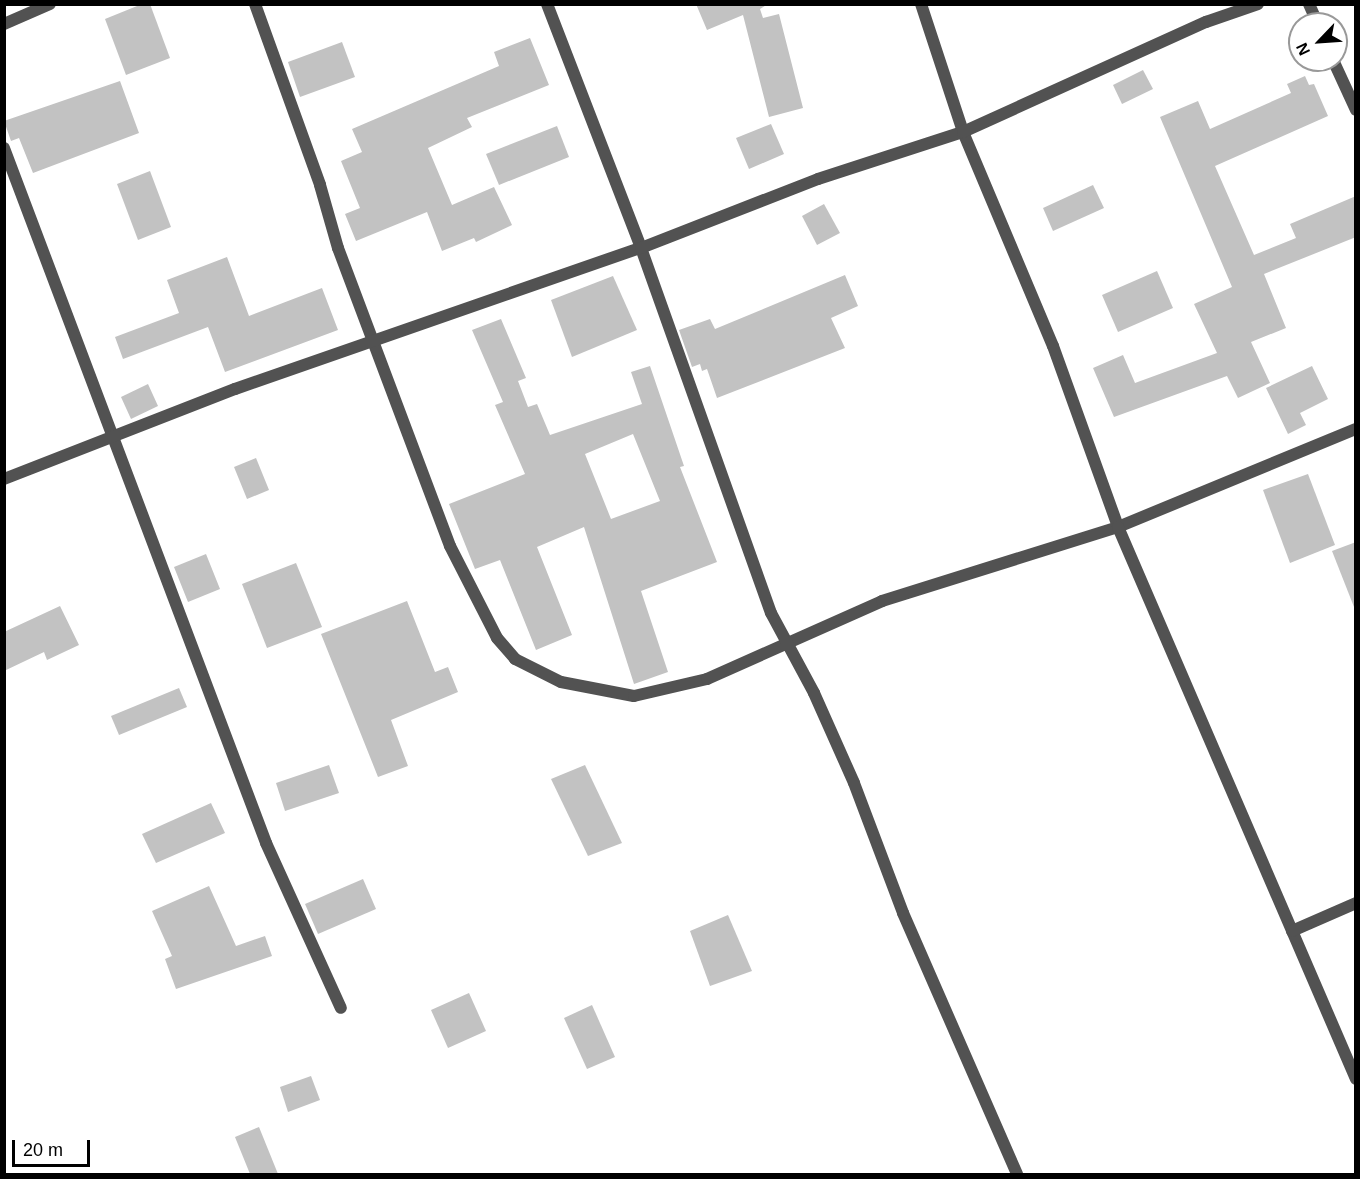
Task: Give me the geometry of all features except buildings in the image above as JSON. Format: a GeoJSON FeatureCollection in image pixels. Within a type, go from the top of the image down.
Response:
{"type":"FeatureCollection","features":[{"type":"Feature","properties":{"kind":"street"},"geometry":{"type":"LineString","coordinates":[[4,24],[50,4]]}},
{"type":"Feature","properties":{"kind":"street"},"geometry":{"type":"LineString","coordinates":[[255,4],[320,185],[338,248],[450,546],[478,607],[515,659],[561,682],[634,696],[707,679],[891,598],[1118,527],[1356,429]]}},
{"type":"Feature","properties":{"kind":"street"},"geometry":{"type":"LineString","coordinates":[[548,4],[641,248],[771,613],[854,783],[912,934],[1017,1174]]}},
{"type":"Feature","properties":{"kind":"street"},"geometry":{"type":"LineString","coordinates":[[921,4],[963,132],[1053,346],[1118,527],[1356,1079]]}},
{"type":"Feature","properties":{"kind":"street"},"geometry":{"type":"LineString","coordinates":[[4,479],[114,439],[235,389],[374,343],[641,248],[818,179],[963,132],[1206,22],[1258,4]]}},
{"type":"Feature","properties":{"kind":"street"},"geometry":{"type":"LineString","coordinates":[[1339,72],[1356,110]]}},
{"type":"Feature","properties":{"kind":"street"},"geometry":{"type":"LineString","coordinates":[[4,148],[114,439],[157,562],[266,843],[341,1008]]}},
{"type":"Feature","properties":{"kind":"street"},"geometry":{"type":"LineString","coordinates":[[1292,931],[1356,903]]}}]}
